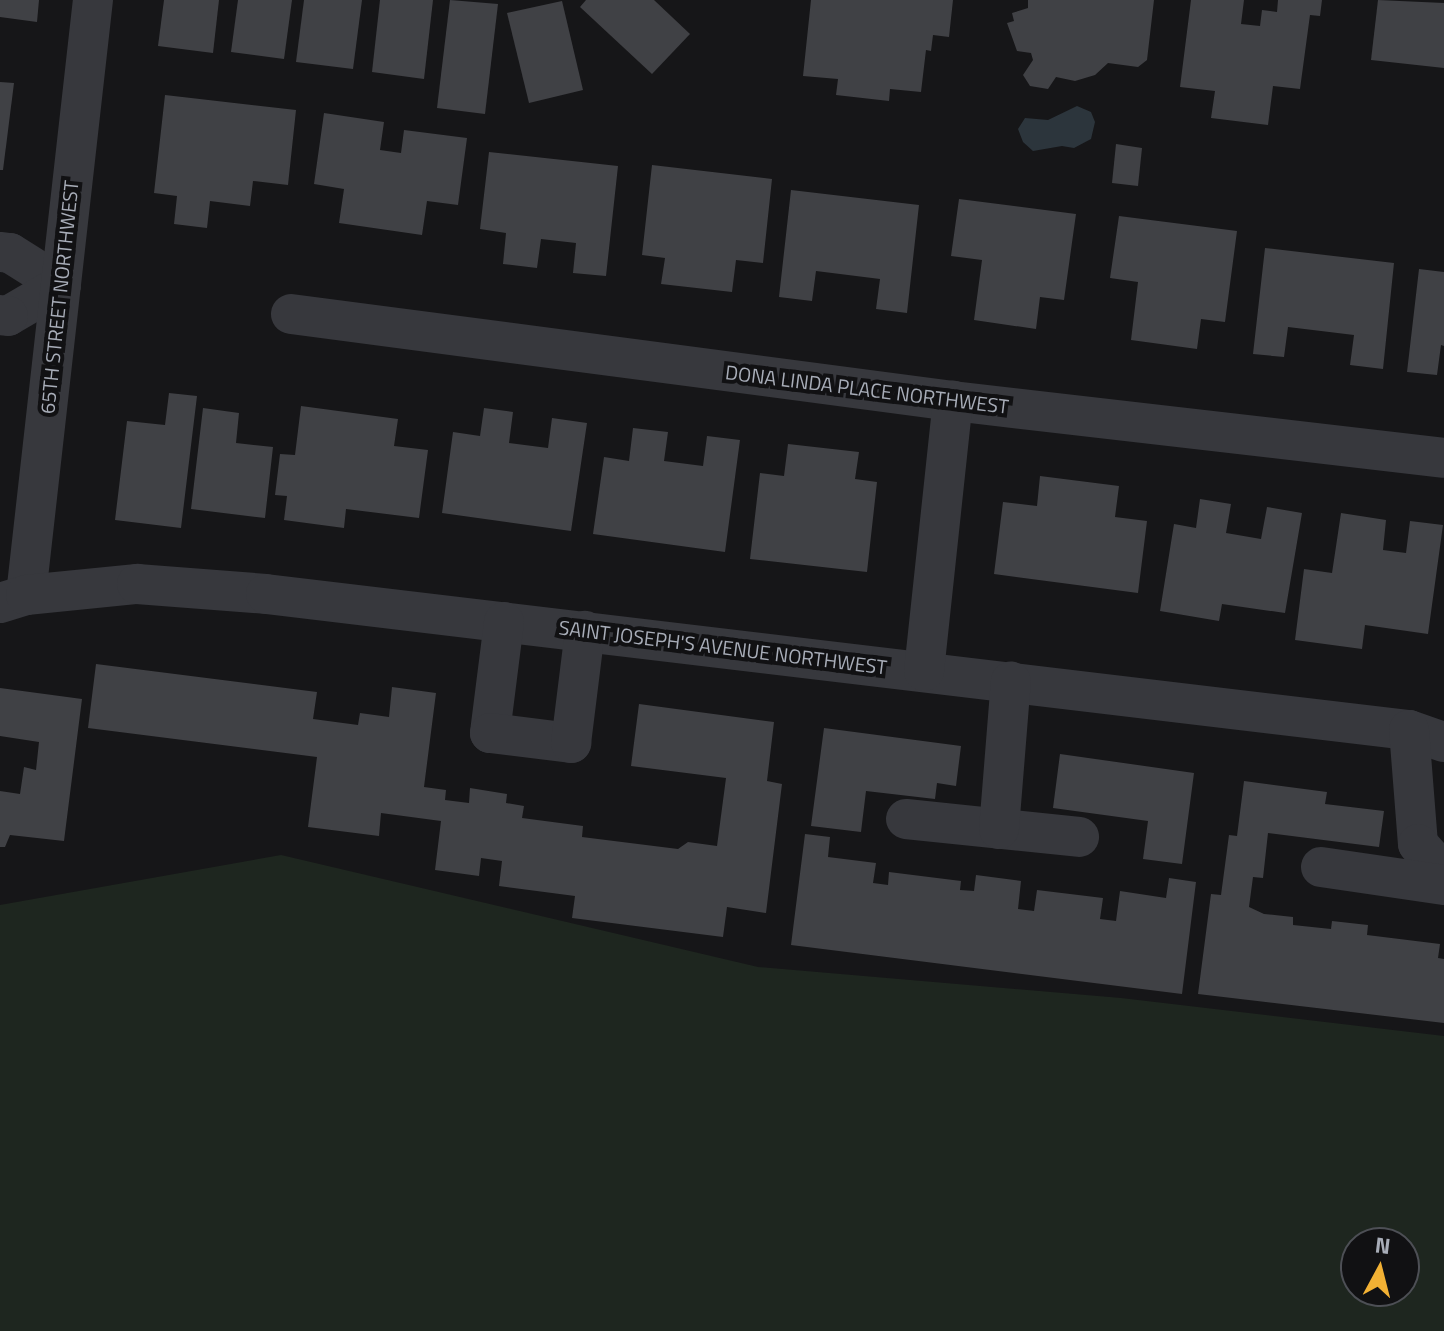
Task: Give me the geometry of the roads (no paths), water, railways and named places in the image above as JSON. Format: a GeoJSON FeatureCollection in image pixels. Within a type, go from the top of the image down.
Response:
{"type":"FeatureCollection","features":[{"type":"Feature","properties":{"kind":"street","name":"65TH STREET NORTHWEST"},"geometry":{"type":"LineString","coordinates":[[13,599],[61,285],[93,0]]}},
{"type":"Feature","properties":{"kind":"street"},"geometry":{"type":"LineString","coordinates":[[0,252],[10,253],[61,285],[8,316],[0,315]]}},
{"type":"Feature","properties":{"kind":"street","name":"DONA LINDA PLACE NORTHWEST"},"geometry":{"type":"LineString","coordinates":[[291,314],[953,401],[1444,458]]}},
{"type":"Feature","properties":{"kind":"street"},"geometry":{"type":"LineString","coordinates":[[924,671],[953,401]]}},
{"type":"Feature","properties":{"kind":"street","name":"SAINT JOSEPH'S AVENUE NORTHWEST"},"geometry":{"type":"LineString","coordinates":[[13,599],[137,584],[266,594],[1011,681],[1426,736]]}},
{"type":"Feature","properties":{"kind":"street"},"geometry":{"type":"LineString","coordinates":[[504,622],[490,733],[571,743],[585,631]]}},
{"type":"Feature","properties":{"kind":"street"},"geometry":{"type":"LineString","coordinates":[[999,829],[1011,681]]}},
{"type":"Feature","properties":{"kind":"street"},"geometry":{"type":"LineString","coordinates":[[1426,736],[1418,844],[1444,873]]}},
{"type":"Feature","properties":{"kind":"street"},"geometry":{"type":"LineString","coordinates":[[906,819],[1079,837]]}},
{"type":"Feature","properties":{"kind":"street"},"geometry":{"type":"LineString","coordinates":[[1321,867],[1444,885]]}}]}
